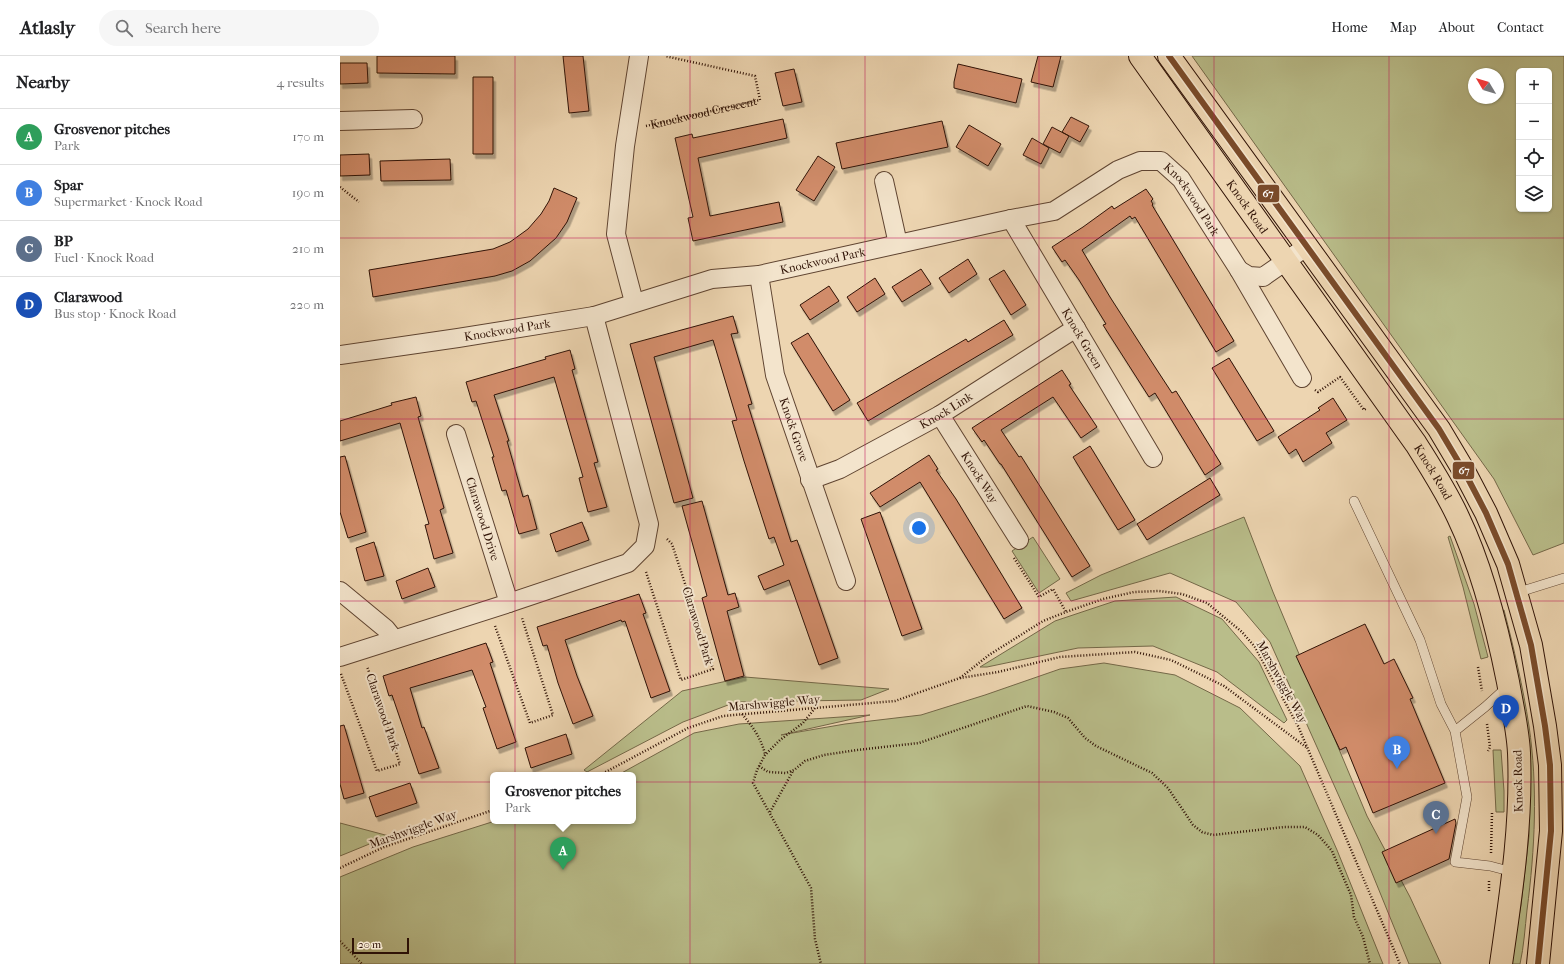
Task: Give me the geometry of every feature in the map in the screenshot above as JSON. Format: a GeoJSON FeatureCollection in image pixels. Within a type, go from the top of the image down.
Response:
{"type":"FeatureCollection","features":[{"type":"Feature","properties":{"kind":"highway","name":"Knock Road"},"geometry":{"type":"LineString","coordinates":[[1140,56],[1416,444],[1446,494],[1458,518],[1476,562],[1499,635],[1519,752],[1519,809],[1515,872],[1501,964]]}},
{"type":"Feature","properties":{"kind":"highway","name":"Knock Road"},"geometry":{"type":"LineString","coordinates":[[1169,56],[1439,429],[1464,471],[1486,513],[1508,564],[1531,645],[1550,765],[1551,831],[1538,964]]}},
{"type":"Feature","properties":{"kind":"street","name":"Knockwood Crescent"},"geometry":{"type":"LineString","coordinates":[[634,302],[616,234],[628,130],[639,56]]}},
{"type":"Feature","properties":{"kind":"street"},"geometry":{"type":"LineString","coordinates":[[340,121],[413,119]]}},
{"type":"Feature","properties":{"kind":"street","name":"Knockwood Park"},"geometry":{"type":"LineString","coordinates":[[340,355],[594,316],[634,302],[712,280],[759,275],[1011,219],[1054,211],[1118,170],[1140,161],[1161,160],[1181,179],[1238,270],[1302,378]]}},
{"type":"Feature","properties":{"kind":"street"},"geometry":{"type":"LineString","coordinates":[[884,181],[898,244]]}},
{"type":"Feature","properties":{"kind":"street","name":"Knock Green"},"geometry":{"type":"LineString","coordinates":[[1011,219],[1153,458]]}},
{"type":"Feature","properties":{"kind":"street"},"geometry":{"type":"LineString","coordinates":[[1238,270],[1249,276],[1263,277],[1306,247]]}},
{"type":"Feature","properties":{"kind":"street","name":"Knock Grove"},"geometry":{"type":"LineString","coordinates":[[759,275],[775,375],[846,581]]}},
{"type":"Feature","properties":{"kind":"street"},"geometry":{"type":"LineString","coordinates":[[340,657],[489,610],[628,563],[645,546],[649,524],[594,316]]}},
{"type":"Feature","properties":{"kind":"street","name":"Knock Link"},"geometry":{"type":"LineString","coordinates":[[810,480],[840,469],[940,415],[1076,328]]}},
{"type":"Feature","properties":{"kind":"street","name":"Knock Way"},"geometry":{"type":"LineString","coordinates":[[940,415],[1019,540]]}},
{"type":"Feature","properties":{"kind":"street","name":"Clarawood Drive"},"geometry":{"type":"LineString","coordinates":[[456,434],[513,602]]}},
{"type":"Feature","properties":{"kind":"street"},"geometry":{"type":"LineString","coordinates":[[340,591],[386,629],[394,639]]}},
{"type":"Feature","properties":{"kind":"lane"},"geometry":{"type":"LineString","coordinates":[[1354,501],[1420,640],[1441,704],[1455,731],[1467,797],[1455,862],[1490,866],[1515,872]]}},
{"type":"Feature","properties":{"kind":"lane"},"geometry":{"type":"LineString","coordinates":[[1516,593],[1564,578]]}},
{"type":"Feature","properties":{"kind":"lane"},"geometry":{"type":"LineString","coordinates":[[1455,731],[1508,686]]}},
{"type":"Feature","properties":{"kind":"path","name":"Knockwood Crescent"},"geometry":{"type":"LineString","coordinates":[[628,130],[760,100],[755,76],[665,56]]}},
{"type":"Feature","properties":{"kind":"path"},"geometry":{"type":"LineString","coordinates":[[340,187],[359,202]]}},
{"type":"Feature","properties":{"kind":"path"},"geometry":{"type":"LineString","coordinates":[[1302,378],[1318,392],[1340,377],[1364,410],[1369,407]]}},
{"type":"Feature","properties":{"kind":"path","name":"Clarawood Park"},"geometry":{"type":"LineString","coordinates":[[640,551],[681,680],[713,669],[672,544],[649,524]]}},
{"type":"Feature","properties":{"kind":"path"},"geometry":{"type":"LineString","coordinates":[[1019,540],[1008,548],[1039,597],[1053,589],[1066,612]]}},
{"type":"Feature","properties":{"kind":"path","name":"Marshwiggle Way"},"geometry":{"type":"LineString","coordinates":[[960,678],[989,655],[1043,621],[1103,599],[1134,592],[1159,590],[1182,594],[1206,603],[1242,632],[1255,647],[1298,726],[1400,964]]}},
{"type":"Feature","properties":{"kind":"path"},"geometry":{"type":"LineString","coordinates":[[489,610],[530,723],[553,715],[513,602]]}},
{"type":"Feature","properties":{"kind":"path","name":"Clarawood Park"},"geometry":{"type":"LineString","coordinates":[[340,672],[377,771],[400,764],[361,651]]}},
{"type":"Feature","properties":{"kind":"path","name":"Marshwiggle Way"},"geometry":{"type":"LineString","coordinates":[[606,772],[688,728],[723,716],[895,700],[960,678],[998,672],[1060,657],[1135,652],[1171,660],[1224,686],[1306,746]]}},
{"type":"Feature","properties":{"kind":"path"},"geometry":{"type":"LineString","coordinates":[[770,812],[794,770],[805,760],[824,755],[857,750],[919,744],[1027,706],[1054,712],[1068,718],[1085,738],[1096,746],[1152,773],[1168,788],[1193,825],[1202,832],[1213,835],[1305,827],[1318,835],[1332,851],[1351,895],[1354,916],[1363,938],[1370,964]]}},
{"type":"Feature","properties":{"kind":"path"},"geometry":{"type":"LineString","coordinates":[[815,708],[803,723],[780,740],[765,755],[753,783],[811,888],[815,939],[821,964]]}},
{"type":"Feature","properties":{"kind":"path"},"geometry":{"type":"LineString","coordinates":[[742,714],[755,730],[762,742],[765,755]]}},
{"type":"Feature","properties":{"kind":"path"},"geometry":{"type":"LineString","coordinates":[[759,766],[768,772],[786,773],[794,770]]}},
{"type":"Feature","properties":{"kind":"path","name":"Marshwiggle Way"},"geometry":{"type":"LineString","coordinates":[[340,868],[384,847],[490,811]]}},
{"type":"Feature","properties":{"kind":"path"},"geometry":{"type":"LineString","coordinates":[[340,941],[362,964]]}},
{"type":"Feature","properties":{"kind":"green space"},"geometry":{"type":"Polygon","coordinates":[[[1192,56],[1564,56],[1564,543],[1533,555],[1494,479],[1192,56]]]}},
{"type":"Feature","properties":{"kind":"green space"},"geometry":{"type":"Polygon","coordinates":[[[1244,517],[1273,592],[1367,816],[1410,897],[1441,964],[1409,964],[1359,841],[1270,642],[1236,602],[1170,573],[1071,601],[1066,593],[1101,575],[1244,517]]]}},
{"type":"Feature","properties":{"kind":"green space"},"geometry":{"type":"Polygon","coordinates":[[[1450,536],[1474,604],[1488,657],[1481,659],[1463,587],[1448,537],[1450,536]]]}},
{"type":"Feature","properties":{"kind":"green space"},"geometry":{"type":"Polygon","coordinates":[[[1033,537],[1060,579],[1039,593],[1012,551],[1033,537]]]}},
{"type":"Feature","properties":{"kind":"green space"},"geometry":{"type":"Polygon","coordinates":[[[1176,597],[1222,619],[1259,662],[1287,720],[1284,723],[1217,672],[1153,646],[1078,648],[987,667],[980,667],[1055,621],[1115,601],[1176,597]]]}},
{"type":"Feature","properties":{"kind":"green space"},"geometry":{"type":"Polygon","coordinates":[[[1504,610],[1524,697],[1534,772],[1534,841],[1520,964],[1511,964],[1521,905],[1529,836],[1528,785],[1501,611],[1504,610]]]}},
{"type":"Feature","properties":{"kind":"green space"},"geometry":{"type":"Polygon","coordinates":[[[1104,663],[1175,675],[1240,708],[1300,766],[1337,850],[1383,964],[340,964],[340,877],[413,847],[490,823],[490,824],[636,824],[636,772],[623,772],[694,733],[739,724],[870,715],[781,735],[845,724],[921,715],[1060,669],[1104,663]]]}},
{"type":"Feature","properties":{"kind":"green space"},"geometry":{"type":"Polygon","coordinates":[[[745,677],[889,689],[861,700],[736,702],[683,722],[587,772],[584,770],[682,691],[745,677]]]}},
{"type":"Feature","properties":{"kind":"green space"},"geometry":{"type":"Polygon","coordinates":[[[1493,750],[1501,750],[1504,812],[1496,812],[1493,750]]]}},
{"type":"Feature","properties":{"kind":"green space"},"geometry":{"type":"Polygon","coordinates":[[[340,823],[389,836],[340,856],[340,823]]]}},
{"type":"Feature","properties":{"kind":"building"},"geometry":{"type":"Polygon","coordinates":[[[377,56],[455,56],[455,74],[377,73],[377,56]]]}},
{"type":"Feature","properties":{"kind":"building"},"geometry":{"type":"Polygon","coordinates":[[[563,56],[583,56],[589,111],[569,113],[563,56]]]}},
{"type":"Feature","properties":{"kind":"building"},"geometry":{"type":"Polygon","coordinates":[[[1038,56],[1061,56],[1053,87],[1031,82],[1038,56]]]}},
{"type":"Feature","properties":{"kind":"building"},"geometry":{"type":"Polygon","coordinates":[[[340,63],[367,63],[368,83],[340,84],[340,63]]]}},
{"type":"Feature","properties":{"kind":"building"},"geometry":{"type":"Polygon","coordinates":[[[958,64],[1022,79],[1016,103],[954,88],[958,64]]]}},
{"type":"Feature","properties":{"kind":"building"},"geometry":{"type":"Polygon","coordinates":[[[794,69],[802,102],[783,106],[775,73],[794,69]]]}},
{"type":"Feature","properties":{"kind":"building"},"geometry":{"type":"Polygon","coordinates":[[[473,77],[493,77],[493,154],[473,154],[473,77]]]}},
{"type":"Feature","properties":{"kind":"building"},"geometry":{"type":"Polygon","coordinates":[[[1071,117],[1089,126],[1080,142],[1062,132],[1071,117]]]}},
{"type":"Feature","properties":{"kind":"building"},"geometry":{"type":"Polygon","coordinates":[[[783,119],[787,138],[698,158],[710,216],[779,202],[783,222],[693,241],[688,218],[693,217],[675,138],[692,134],[693,138],[783,119]]]}},
{"type":"Feature","properties":{"kind":"building"},"geometry":{"type":"Polygon","coordinates":[[[942,121],[948,147],[842,169],[836,143],[942,121]]]}},
{"type":"Feature","properties":{"kind":"building"},"geometry":{"type":"Polygon","coordinates":[[[969,125],[1001,144],[988,166],[956,147],[969,125]]]}},
{"type":"Feature","properties":{"kind":"building"},"geometry":{"type":"Polygon","coordinates":[[[1052,127],[1069,136],[1060,153],[1043,144],[1052,127]]]}},
{"type":"Feature","properties":{"kind":"building"},"geometry":{"type":"Polygon","coordinates":[[[1032,138],[1049,148],[1041,164],[1023,155],[1032,138]]]}},
{"type":"Feature","properties":{"kind":"building"},"geometry":{"type":"Polygon","coordinates":[[[369,154],[370,175],[340,176],[340,155],[369,154]]]}},
{"type":"Feature","properties":{"kind":"building"},"geometry":{"type":"Polygon","coordinates":[[[818,156],[835,167],[814,201],[796,190],[818,156]]]}},
{"type":"Feature","properties":{"kind":"building"},"geometry":{"type":"Polygon","coordinates":[[[450,159],[451,180],[381,181],[380,161],[450,159]]]}},
{"type":"Feature","properties":{"kind":"building"},"geometry":{"type":"Polygon","coordinates":[[[554,188],[577,198],[567,222],[556,238],[530,261],[512,271],[495,276],[373,297],[369,270],[493,249],[510,242],[528,229],[541,214],[549,201],[554,188]]]}},
{"type":"Feature","properties":{"kind":"building"},"geometry":{"type":"Polygon","coordinates":[[[1146,189],[1153,199],[1151,201],[1153,204],[1152,205],[1234,341],[1216,352],[1135,217],[1132,219],[1130,216],[1082,250],[1155,367],[1172,393],[1176,391],[1221,464],[1205,475],[1155,393],[1149,397],[1103,325],[1106,324],[1079,280],[1065,260],[1062,262],[1052,247],[1112,206],[1114,209],[1146,189]]]}},
{"type":"Feature","properties":{"kind":"building"},"geometry":{"type":"Polygon","coordinates":[[[968,259],[977,274],[949,293],[939,278],[968,259]]]}},
{"type":"Feature","properties":{"kind":"building"},"geometry":{"type":"Polygon","coordinates":[[[921,269],[931,284],[902,302],[892,287],[921,269]]]}},
{"type":"Feature","properties":{"kind":"building"},"geometry":{"type":"Polygon","coordinates":[[[1004,270],[1026,305],[1011,315],[989,279],[1004,270]]]}},
{"type":"Feature","properties":{"kind":"building"},"geometry":{"type":"Polygon","coordinates":[[[875,278],[885,294],[857,312],[847,297],[875,278]]]}},
{"type":"Feature","properties":{"kind":"building"},"geometry":{"type":"Polygon","coordinates":[[[829,286],[839,301],[810,320],[800,305],[829,286]]]}},
{"type":"Feature","properties":{"kind":"building"},"geometry":{"type":"Polygon","coordinates":[[[733,316],[738,333],[731,334],[752,404],[748,405],[791,542],[797,540],[838,658],[819,665],[789,580],[764,590],[758,576],[784,565],[774,537],[769,539],[744,461],[732,421],[737,420],[713,340],[654,357],[693,498],[674,503],[630,344],[733,316]]]}},
{"type":"Feature","properties":{"kind":"building"},"geometry":{"type":"Polygon","coordinates":[[[1004,320],[1013,335],[868,421],[857,403],[966,339],[968,342],[1004,320]]]}},
{"type":"Feature","properties":{"kind":"building"},"geometry":{"type":"Polygon","coordinates":[[[808,333],[850,400],[833,411],[791,343],[808,333]]]}},
{"type":"Feature","properties":{"kind":"building"},"geometry":{"type":"Polygon","coordinates":[[[570,350],[575,369],[572,370],[598,462],[594,463],[607,507],[588,512],[579,478],[583,477],[554,377],[494,395],[509,441],[507,441],[523,497],[528,495],[537,529],[519,534],[506,490],[502,491],[492,457],[494,457],[476,401],[472,402],[466,382],[546,359],[545,357],[570,350]]]}},
{"type":"Feature","properties":{"kind":"building"},"geometry":{"type":"Polygon","coordinates":[[[1229,358],[1274,431],[1257,441],[1212,368],[1229,358]]]}},
{"type":"Feature","properties":{"kind":"building"},"geometry":{"type":"Polygon","coordinates":[[[1062,370],[1071,384],[1069,385],[1097,427],[1081,438],[1053,397],[1001,430],[1019,457],[1021,456],[1090,566],[1072,577],[1001,464],[984,440],[982,442],[972,428],[1062,370]]]}},
{"type":"Feature","properties":{"kind":"building"},"geometry":{"type":"Polygon","coordinates":[[[416,397],[421,416],[418,417],[444,508],[440,510],[453,553],[434,559],[425,525],[429,524],[400,423],[340,441],[340,421],[392,405],[391,403],[416,397]]]}},
{"type":"Feature","properties":{"kind":"building"},"geometry":{"type":"Polygon","coordinates":[[[1333,398],[1347,420],[1326,433],[1332,443],[1303,462],[1296,449],[1289,454],[1278,437],[1320,410],[1318,408],[1333,398]]]}},
{"type":"Feature","properties":{"kind":"building"},"geometry":{"type":"Polygon","coordinates":[[[1090,446],[1135,520],[1118,530],[1073,457],[1090,446]]]}},
{"type":"Feature","properties":{"kind":"building"},"geometry":{"type":"Polygon","coordinates":[[[929,455],[938,469],[936,470],[956,499],[1022,608],[1004,619],[920,482],[880,507],[870,493],[929,455]]]}},
{"type":"Feature","properties":{"kind":"building"},"geometry":{"type":"Polygon","coordinates":[[[345,456],[366,532],[348,538],[340,512],[340,457],[345,456]]]}},
{"type":"Feature","properties":{"kind":"building"},"geometry":{"type":"Polygon","coordinates":[[[1210,478],[1220,495],[1147,540],[1137,524],[1210,478]]]}},
{"type":"Feature","properties":{"kind":"building"},"geometry":{"type":"Polygon","coordinates":[[[702,501],[728,595],[735,593],[739,607],[727,611],[744,676],[725,681],[702,598],[707,596],[682,506],[702,501]]]}},
{"type":"Feature","properties":{"kind":"building"},"geometry":{"type":"Polygon","coordinates":[[[880,512],[922,629],[902,636],[861,519],[880,512]]]}},
{"type":"Feature","properties":{"kind":"building"},"geometry":{"type":"Polygon","coordinates":[[[582,522],[589,540],[556,552],[550,534],[582,522]]]}},
{"type":"Feature","properties":{"kind":"building"},"geometry":{"type":"Polygon","coordinates":[[[374,542],[384,576],[365,581],[356,548],[374,542]]]}},
{"type":"Feature","properties":{"kind":"building"},"geometry":{"type":"Polygon","coordinates":[[[428,568],[435,587],[402,599],[396,581],[428,568]]]}},
{"type":"Feature","properties":{"kind":"building"},"geometry":{"type":"Polygon","coordinates":[[[639,594],[646,613],[643,614],[670,691],[651,698],[625,621],[622,622],[621,620],[565,640],[593,716],[573,724],[558,683],[547,645],[543,646],[537,627],[639,594]]]}},
{"type":"Feature","properties":{"kind":"building"},"geometry":{"type":"Polygon","coordinates":[[[1365,624],[1384,664],[1394,659],[1413,698],[1410,699],[1445,783],[1373,813],[1346,747],[1340,750],[1296,656],[1365,624]]]}},
{"type":"Feature","properties":{"kind":"building"},"geometry":{"type":"Polygon","coordinates":[[[486,643],[493,662],[490,663],[516,742],[497,749],[483,708],[486,707],[472,670],[410,688],[422,728],[424,727],[439,768],[419,774],[392,695],[389,696],[383,676],[486,643]]]}},
{"type":"Feature","properties":{"kind":"building"},"geometry":{"type":"Polygon","coordinates":[[[344,725],[364,793],[344,799],[340,784],[340,726],[344,725]]]}},
{"type":"Feature","properties":{"kind":"building"},"geometry":{"type":"Polygon","coordinates":[[[566,734],[572,754],[531,768],[525,748],[566,734]]]}},
{"type":"Feature","properties":{"kind":"building"},"geometry":{"type":"Polygon","coordinates":[[[410,783],[417,803],[376,817],[369,797],[410,783]]]}},
{"type":"Feature","properties":{"kind":"building"},"geometry":{"type":"Polygon","coordinates":[[[1455,819],[1456,823],[1449,859],[1396,883],[1382,852],[1455,819]]]}},
{"type":"Feature","properties":{"kind":"transit line","name":"67"},"geometry":{"type":"LineString","coordinates":[[1169,56],[1439,429],[1464,471],[1486,513],[1508,564],[1531,645],[1550,765],[1551,831],[1538,964]]}},
{"type":"Feature","properties":{"kind":"place","name":"Clarawood"},"geometry":{"type":"Point","coordinates":[1506,728]}},
{"type":"Feature","properties":{"kind":"place","name":"Spar"},"geometry":{"type":"Point","coordinates":[1397,769]}},
{"type":"Feature","properties":{"kind":"place","name":"BP"},"geometry":{"type":"Point","coordinates":[1436,834]}},
{"type":"Feature","properties":{"kind":"place","name":"Grosvenor pitches"},"geometry":{"type":"Point","coordinates":[563,870]}}]}
